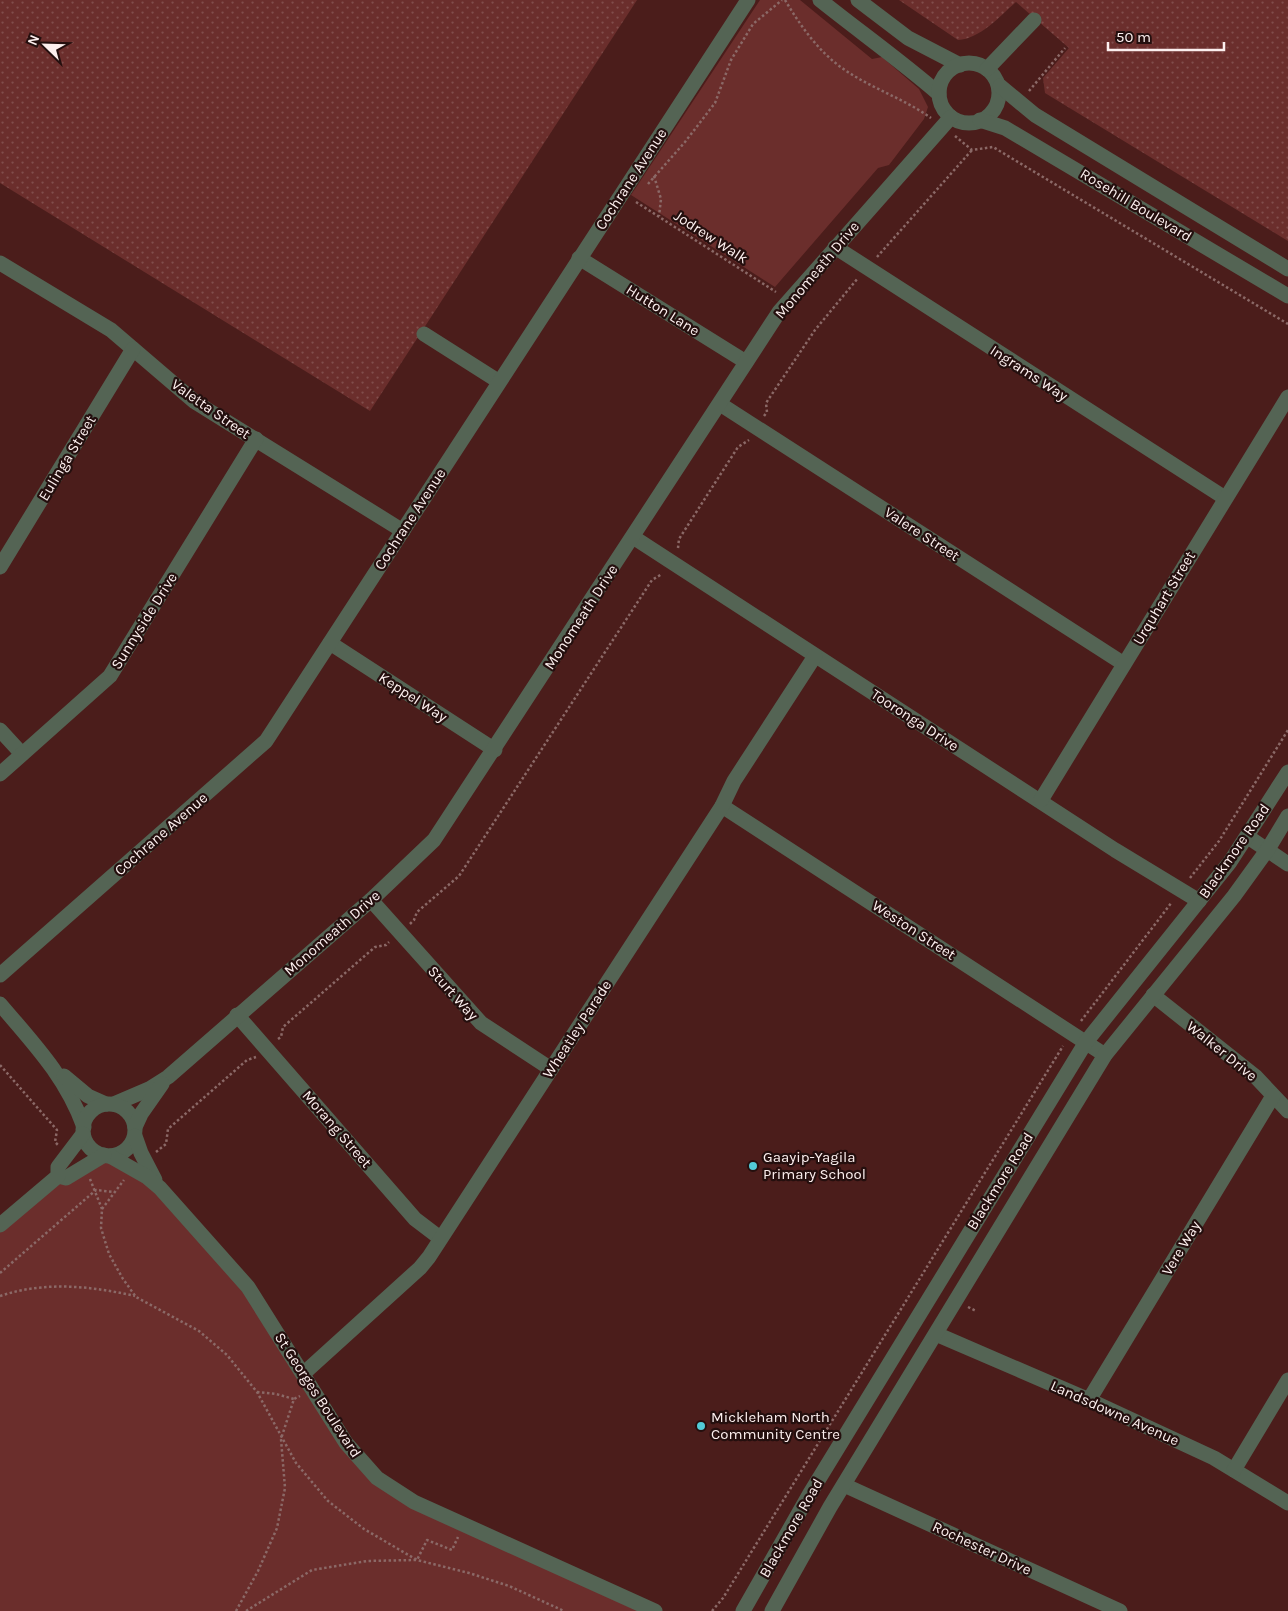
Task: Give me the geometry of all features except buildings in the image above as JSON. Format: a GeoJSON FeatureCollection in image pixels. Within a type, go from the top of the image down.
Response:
{"type":"FeatureCollection","features":[{"type":"Feature","properties":{"kind":"street","name":"Cochrane Avenue"},"geometry":{"type":"LineString","coordinates":[[0,975],[259,748],[330,643],[498,381],[748,0]]}},
{"type":"Feature","properties":{"kind":"street"},"geometry":{"type":"LineString","coordinates":[[820,0],[901,60],[939,94]]}},
{"type":"Feature","properties":{"kind":"street"},"geometry":{"type":"LineString","coordinates":[[858,0],[908,38],[960,65]]}},
{"type":"Feature","properties":{"kind":"street"},"geometry":{"type":"LineString","coordinates":[[988,69],[1034,20]]}},
{"type":"Feature","properties":{"kind":"street"},"geometry":{"type":"LineString","coordinates":[[972,63],[988,69],[996,77],[1000,86],[998,100],[992,110],[980,120],[971,123],[947,122],[939,94],[945,77],[960,65],[972,63]]}},
{"type":"Feature","properties":{"kind":"street","name":"Rosehill Boulevard"},"geometry":{"type":"LineString","coordinates":[[1000,86],[1035,115],[1288,268]]}},
{"type":"Feature","properties":{"kind":"street","name":"Rosehill Boulevard"},"geometry":{"type":"LineString","coordinates":[[980,120],[1005,128],[1288,296]]}},
{"type":"Feature","properties":{"kind":"street","name":"Monomeath Drive"},"geometry":{"type":"LineString","coordinates":[[110,1104],[149,1089],[168,1077],[371,900],[434,840],[495,750],[746,362],[789,299],[947,122]]}},
{"type":"Feature","properties":{"kind":"street","name":"Ingrams Way"},"geometry":{"type":"LineString","coordinates":[[835,248],[1225,498]]}},
{"type":"Feature","properties":{"kind":"street","name":"Hutton Lane"},"geometry":{"type":"LineString","coordinates":[[579,258],[746,362]]}},
{"type":"Feature","properties":{"kind":"street","name":"Valetta Street"},"geometry":{"type":"LineString","coordinates":[[0,263],[111,330],[195,402],[403,530]]}},
{"type":"Feature","properties":{"kind":"street"},"geometry":{"type":"LineString","coordinates":[[424,334],[498,381]]}},
{"type":"Feature","properties":{"kind":"street","name":"Eulinga Street"},"geometry":{"type":"LineString","coordinates":[[0,567],[133,349]]}},
{"type":"Feature","properties":{"kind":"street","name":"Urquhart Street"},"geometry":{"type":"LineString","coordinates":[[1041,800],[1288,397]]}},
{"type":"Feature","properties":{"kind":"street","name":"Valere Street"},"geometry":{"type":"LineString","coordinates":[[720,404],[1124,664]]}},
{"type":"Feature","properties":{"kind":"street","name":"Sunnyside Drive"},"geometry":{"type":"LineString","coordinates":[[0,774],[110,676],[256,439]]}},
{"type":"Feature","properties":{"kind":"street","name":"Tooronga Drive"},"geometry":{"type":"LineString","coordinates":[[633,537],[1041,800],[1115,850],[1199,901]]}},
{"type":"Feature","properties":{"kind":"street","name":"Keppel Way"},"geometry":{"type":"LineString","coordinates":[[330,643],[495,750]]}},
{"type":"Feature","properties":{"kind":"street","name":"Wheatley Parade"},"geometry":{"type":"LineString","coordinates":[[303,1374],[420,1268],[722,806],[734,781],[815,656]]}},
{"type":"Feature","properties":{"kind":"street"},"geometry":{"type":"LineString","coordinates":[[0,730],[22,754]]}},
{"type":"Feature","properties":{"kind":"street","name":"Blackmore Road"},"geometry":{"type":"LineString","coordinates":[[743,1611],[809,1495],[1086,1042],[1248,837],[1288,772]]}},
{"type":"Feature","properties":{"kind":"street","name":"Weston Street"},"geometry":{"type":"LineString","coordinates":[[722,806],[1105,1055]]}},
{"type":"Feature","properties":{"kind":"street","name":"Blackmore Road"},"geometry":{"type":"LineString","coordinates":[[772,1611],[844,1485],[1105,1055],[1234,896],[1268,849],[1288,816]]}},
{"type":"Feature","properties":{"kind":"street"},"geometry":{"type":"LineString","coordinates":[[1248,837],[1288,864]]}},
{"type":"Feature","properties":{"kind":"street","name":"Sturt Way"},"geometry":{"type":"LineString","coordinates":[[371,900],[482,1024],[551,1069]]}},
{"type":"Feature","properties":{"kind":"street","name":"Walker Drive"},"geometry":{"type":"LineString","coordinates":[[1153,995],[1255,1076],[1288,1111]]}},
{"type":"Feature","properties":{"kind":"street"},"geometry":{"type":"LineString","coordinates":[[0,1004],[55,1069],[88,1096],[129,1112],[135,1132],[139,1165]]}},
{"type":"Feature","properties":{"kind":"street","name":"Morang Street"},"geometry":{"type":"LineString","coordinates":[[237,1015],[415,1219],[440,1238]]}},
{"type":"Feature","properties":{"kind":"street"},"geometry":{"type":"LineString","coordinates":[[55,1069],[77,1108],[88,1144],[107,1156]]}},
{"type":"Feature","properties":{"kind":"street","name":"Monomeath Drive"},"geometry":{"type":"LineString","coordinates":[[135,1132],[149,1101],[168,1077]]}},
{"type":"Feature","properties":{"kind":"street","name":"Vere Way"},"geometry":{"type":"LineString","coordinates":[[1089,1400],[1273,1096]]}},
{"type":"Feature","properties":{"kind":"street"},"geometry":{"type":"LineString","coordinates":[[58,1176],[58,1167],[83,1130],[91,1112],[110,1104]]}},
{"type":"Feature","properties":{"kind":"street"},"geometry":{"type":"LineString","coordinates":[[58,1176],[66,1178],[107,1156],[126,1150],[135,1132]]}},
{"type":"Feature","properties":{"kind":"street","name":"St Georges Boulevard"},"geometry":{"type":"LineString","coordinates":[[107,1156],[139,1165],[248,1287],[346,1443],[377,1478],[414,1502],[655,1611]]}},
{"type":"Feature","properties":{"kind":"street"},"geometry":{"type":"LineString","coordinates":[[0,1224],[58,1176]]}},
{"type":"Feature","properties":{"kind":"street","name":"Landsdowne Avenue"},"geometry":{"type":"LineString","coordinates":[[936,1334],[1089,1400],[1214,1458],[1288,1503]]}},
{"type":"Feature","properties":{"kind":"street"},"geometry":{"type":"LineString","coordinates":[[1234,1470],[1288,1380]]}},
{"type":"Feature","properties":{"kind":"street","name":"Rochester Drive"},"geometry":{"type":"LineString","coordinates":[[844,1485],[1120,1611]]}},
{"type":"Feature","properties":{"kind":"path"},"geometry":{"type":"LineString","coordinates":[[644,189],[685,142],[715,103],[731,60],[754,24],[784,0],[819,47],[842,68],[947,122],[972,150]]}},
{"type":"Feature","properties":{"kind":"path"},"geometry":{"type":"LineString","coordinates":[[102,1210],[114,1192],[139,1165],[166,1144],[168,1129],[247,1060],[254,1059],[281,1037],[283,1026],[375,947],[386,946],[414,920],[417,912],[459,876],[652,580],[660,577],[679,548],[679,539],[738,447],[748,442],[767,412],[766,403],[815,330],[866,268],[972,150],[993,147],[1288,324]]}},
{"type":"Feature","properties":{"kind":"path"},"geometry":{"type":"LineString","coordinates":[[654,176],[660,199],[659,217]]}},
{"type":"Feature","properties":{"kind":"path","name":"Jodrew Walk"},"geometry":{"type":"LineString","coordinates":[[640,195],[635,201],[789,299]]}},
{"type":"Feature","properties":{"kind":"path"},"geometry":{"type":"LineString","coordinates":[[0,1065],[57,1130],[55,1142],[68,1154]]}},
{"type":"Feature","properties":{"kind":"path"},"geometry":{"type":"LineString","coordinates":[[85,1168],[96,1190],[102,1210],[101,1228],[109,1254],[136,1297]]}},
{"type":"Feature","properties":{"kind":"path"},"geometry":{"type":"LineString","coordinates":[[0,1273],[96,1190],[114,1192]]}},
{"type":"Feature","properties":{"kind":"path"},"geometry":{"type":"LineString","coordinates":[[0,1296],[50,1287],[91,1286],[136,1297],[199,1331],[227,1355],[256,1392],[296,1463],[328,1501],[364,1529],[417,1560]]}},
{"type":"Feature","properties":{"kind":"path"},"geometry":{"type":"LineString","coordinates":[[256,1392],[276,1394],[294,1399],[313,1389]]}},
{"type":"Feature","properties":{"kind":"path"},"geometry":{"type":"LineString","coordinates":[[236,1611],[258,1571],[277,1528],[285,1488],[281,1439],[294,1399]]}},
{"type":"Feature","properties":{"kind":"path"},"geometry":{"type":"LineString","coordinates":[[417,1560],[427,1540],[452,1550],[464,1525]]}},
{"type":"Feature","properties":{"kind":"path"},"geometry":{"type":"LineString","coordinates":[[246,1611],[312,1570],[367,1561],[417,1560],[470,1573],[510,1586],[564,1611]]}},
{"type":"Feature","properties":{"kind":"shaded area"},"geometry":{"type":"Polygon","coordinates":[[[0,0],[637,0],[370,411],[0,183],[0,0]]]}},
{"type":"Feature","properties":{"kind":"shaded area"},"geometry":{"type":"Polygon","coordinates":[[[760,0],[800,0],[872,59],[882,57],[919,89],[928,107],[924,119],[889,165],[878,168],[775,287],[631,195],[760,0]]]}},
{"type":"Feature","properties":{"kind":"shaded area"},"geometry":{"type":"Polygon","coordinates":[[[899,0],[1288,0],[1288,241],[1045,93],[1043,78],[1069,48],[1016,2],[982,31],[966,39],[958,40],[899,0]]]}},
{"type":"Feature","properties":{"kind":"shaded area"},"geometry":{"type":"Polygon","coordinates":[[[104,1155],[129,1166],[248,1287],[377,1478],[655,1611],[0,1611],[0,1225],[58,1176],[104,1155]]]}},
{"type":"Feature","properties":{"kind":"place","name":"Gaayip-Yagila Primary School"},"geometry":{"type":"Point","coordinates":[753,1166]}},
{"type":"Feature","properties":{"kind":"place","name":"Mickleham North Community Centre"},"geometry":{"type":"Point","coordinates":[701,1426]}}]}
